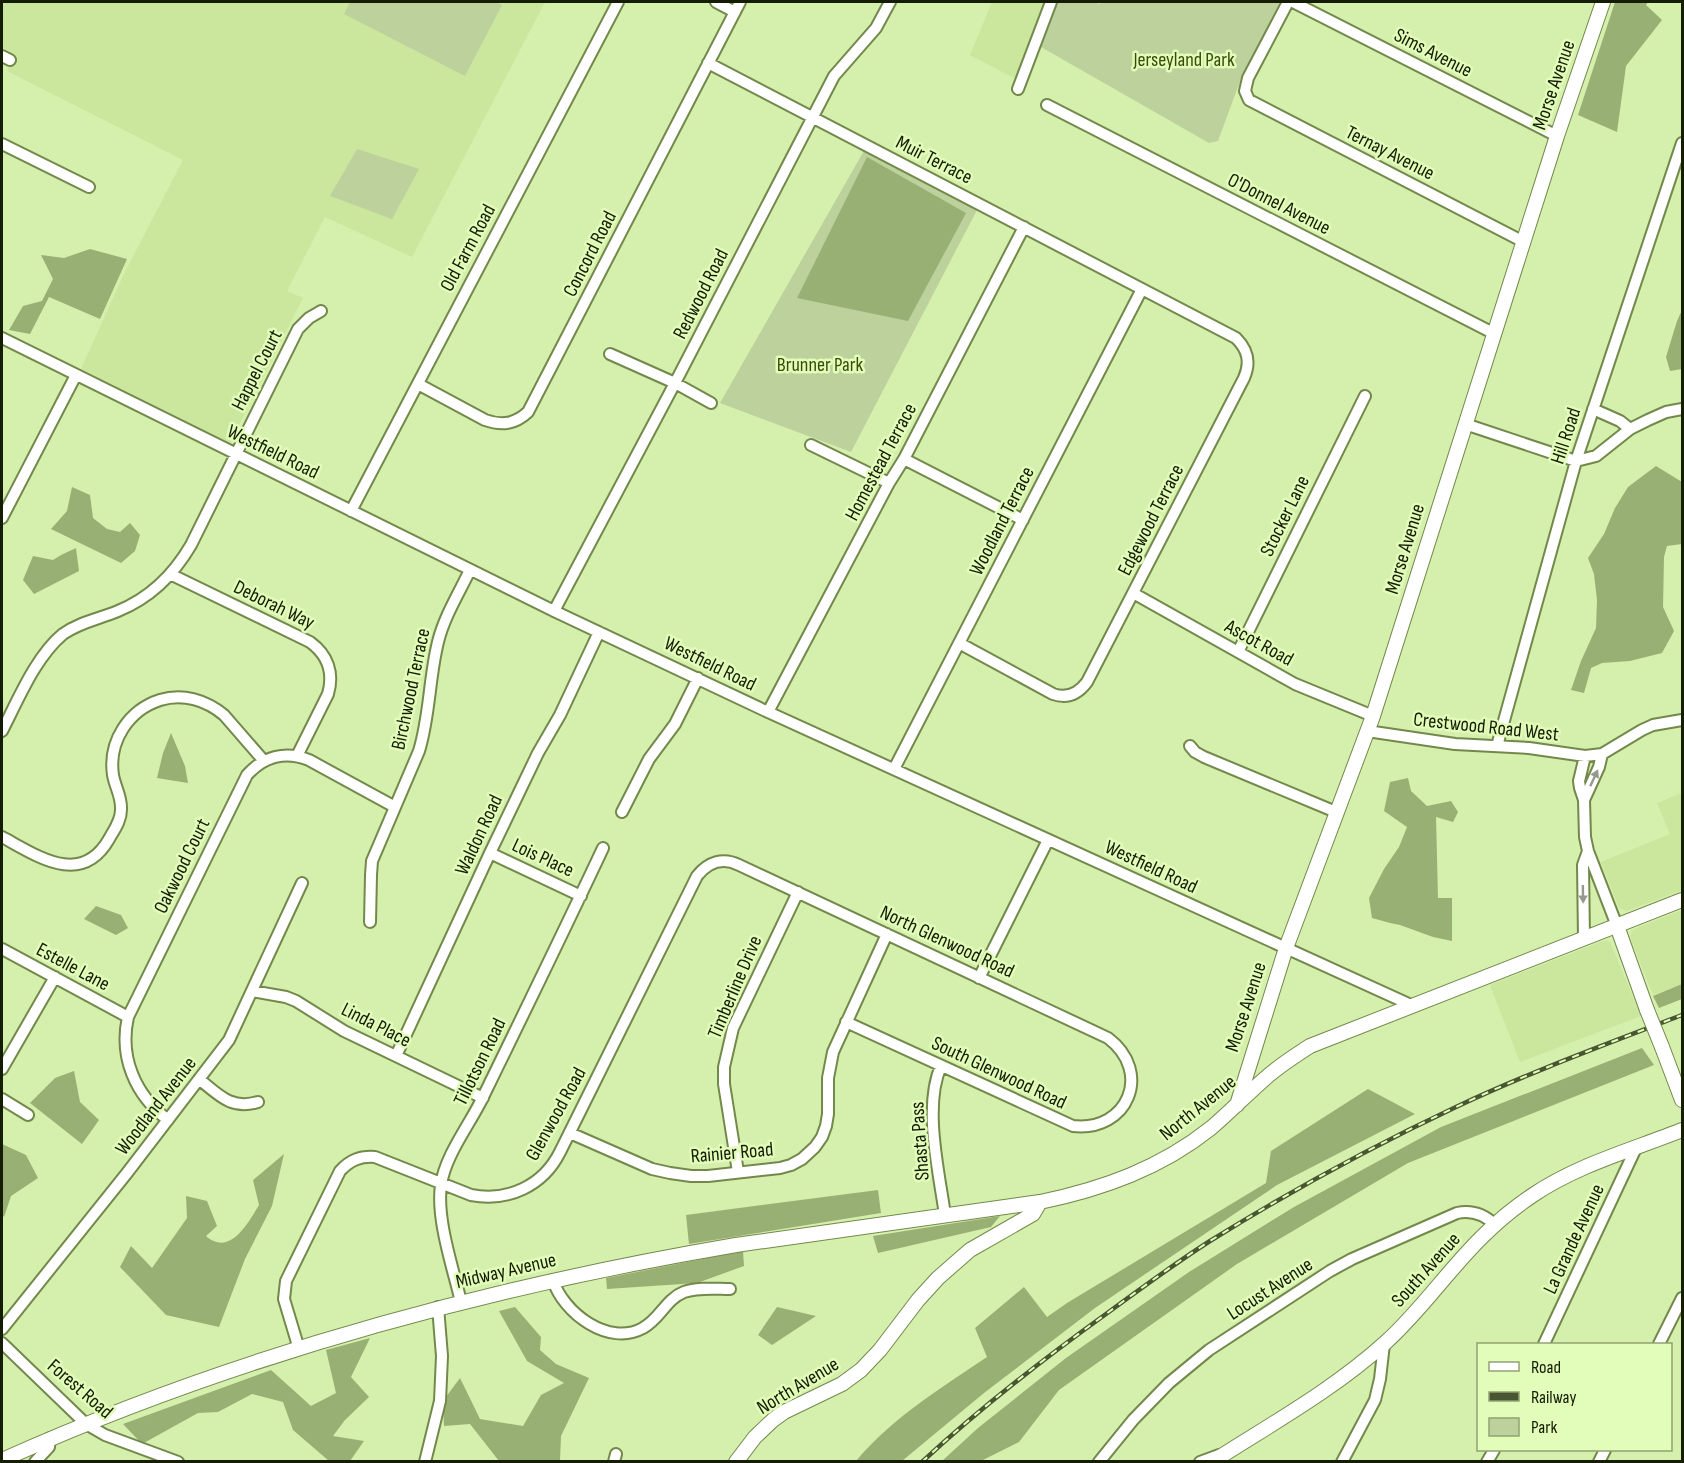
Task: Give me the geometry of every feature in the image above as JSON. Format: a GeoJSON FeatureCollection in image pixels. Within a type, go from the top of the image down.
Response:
{"type":"FeatureCollection","features":[{"type":"Feature","properties":{"kind":"main road","name":"Morse Avenue"},"geometry":{"type":"LineString","coordinates":[[1237,1105],[1286,948],[1373,716],[1557,136],[1603,2]]}},
{"type":"Feature","properties":{"kind":"main road","name":"North Avenue"},"geometry":{"type":"LineString","coordinates":[[736,1461],[747,1446],[773,1420],[784,1412],[842,1384],[861,1370],[938,1278],[970,1250],[1033,1214],[1040,1202],[1094,1189],[1143,1171],[1162,1161],[1197,1139],[1271,1073],[1310,1046],[1683,900]]}},
{"type":"Feature","properties":{"kind":"main road"},"geometry":{"type":"LineString","coordinates":[[1617,926],[1683,1100]]}},
{"type":"Feature","properties":{"kind":"main road"},"geometry":{"type":"LineString","coordinates":[[1249,1062],[1255,1070],[1271,1073]]}},
{"type":"Feature","properties":{"kind":"main road","name":"South Avenue"},"geometry":{"type":"LineString","coordinates":[[1212,1461],[1227,1456],[1310,1401],[1384,1344],[1405,1324],[1483,1236],[1512,1210],[1535,1194],[1587,1166],[1683,1130]]}},
{"type":"Feature","properties":{"kind":"main road","name":"Midway Avenue"},"geometry":{"type":"LineString","coordinates":[[2,1460],[50,1438],[205,1379],[438,1307],[632,1263],[736,1245],[1040,1202]]}},
{"type":"Feature","properties":{"kind":"street","name":"Old Farm Road"},"geometry":{"type":"LineString","coordinates":[[351,511],[618,2]]}},
{"type":"Feature","properties":{"kind":"street"},"geometry":{"type":"LineString","coordinates":[[716,2],[735,12]]}},
{"type":"Feature","properties":{"kind":"street","name":"Concord Road"},"geometry":{"type":"LineString","coordinates":[[418,384],[494,423],[516,421],[528,412],[740,2]]}},
{"type":"Feature","properties":{"kind":"street","name":"Redwood Road"},"geometry":{"type":"LineString","coordinates":[[554,611],[834,76],[876,28],[890,2]]}},
{"type":"Feature","properties":{"kind":"street"},"geometry":{"type":"LineString","coordinates":[[1017,89],[1051,2]]}},
{"type":"Feature","properties":{"kind":"street","name":"Ternay Avenue"},"geometry":{"type":"LineString","coordinates":[[1288,2],[1248,78],[1246,96],[1254,104],[1524,242]]}},
{"type":"Feature","properties":{"kind":"street","name":"Sims Avenue"},"geometry":{"type":"LineString","coordinates":[[1293,2],[1557,136]]}},
{"type":"Feature","properties":{"kind":"street","name":"Muir Terrace"},"geometry":{"type":"LineString","coordinates":[[708,63],[1142,289]]}},
{"type":"Feature","properties":{"kind":"street","name":"O'Donnel Avenue"},"geometry":{"type":"LineString","coordinates":[[1047,105],[1495,334]]}},
{"type":"Feature","properties":{"kind":"street","name":"Hill Road"},"geometry":{"type":"LineString","coordinates":[[1497,746],[1576,461],[1683,143]]}},
{"type":"Feature","properties":{"kind":"street"},"geometry":{"type":"LineString","coordinates":[[2,144],[89,188]]}},
{"type":"Feature","properties":{"kind":"street","name":"Homestead Terrace"},"geometry":{"type":"LineString","coordinates":[[768,712],[889,483],[904,459],[1024,227]]}},
{"type":"Feature","properties":{"kind":"street","name":"Woodland Terrace"},"geometry":{"type":"LineString","coordinates":[[894,769],[1142,289]]}},
{"type":"Feature","properties":{"kind":"street","name":"Edgewood Terrace"},"geometry":{"type":"LineString","coordinates":[[959,643],[1053,694],[1069,696],[1084,685],[1133,593],[1244,378],[1249,363],[1246,350],[1236,338],[1142,289]]}},
{"type":"Feature","properties":{"kind":"street","name":"Happel Court"},"geometry":{"type":"LineString","coordinates":[[2,730],[36,667],[54,642],[78,625],[132,605],[157,588],[170,574],[191,545],[298,329],[309,318],[321,311]]}},
{"type":"Feature","properties":{"kind":"street","name":"Westfield Road"},"geometry":{"type":"LineString","coordinates":[[2,338],[554,611],[768,712],[1411,1005]]}},
{"type":"Feature","properties":{"kind":"street"},"geometry":{"type":"LineString","coordinates":[[610,354],[675,383],[711,403]]}},
{"type":"Feature","properties":{"kind":"street"},"geometry":{"type":"LineString","coordinates":[[2,519],[76,375]]}},
{"type":"Feature","properties":{"kind":"street","name":"Stocker Lane"},"geometry":{"type":"LineString","coordinates":[[1238,652],[1365,396]]}},
{"type":"Feature","properties":{"kind":"street"},"geometry":{"type":"LineString","coordinates":[[1593,409],[1620,421],[1630,429]]}},
{"type":"Feature","properties":{"kind":"street"},"geometry":{"type":"LineString","coordinates":[[1465,424],[1576,461],[1596,456],[1630,429],[1666,412],[1683,409]]}},
{"type":"Feature","properties":{"kind":"street"},"geometry":{"type":"LineString","coordinates":[[811,446],[889,483]]}},
{"type":"Feature","properties":{"kind":"street"},"geometry":{"type":"LineString","coordinates":[[904,459],[1023,520]]}},
{"type":"Feature","properties":{"kind":"street","name":"Birchwood Terrace"},"geometry":{"type":"LineString","coordinates":[[370,922],[372,861],[419,751],[424,734],[438,641],[444,623],[470,570]]}},
{"type":"Feature","properties":{"kind":"street","name":"Deborah Way"},"geometry":{"type":"LineString","coordinates":[[170,574],[310,642],[323,654],[330,669],[328,694],[297,756]]}},
{"type":"Feature","properties":{"kind":"street","name":"Ascot Road"},"geometry":{"type":"LineString","coordinates":[[1133,593],[1295,684],[1373,716]]}},
{"type":"Feature","properties":{"kind":"street","name":"Waldon Road"},"geometry":{"type":"LineString","coordinates":[[396,1056],[490,853],[599,632]]}},
{"type":"Feature","properties":{"kind":"street"},"geometry":{"type":"LineString","coordinates":[[622,812],[649,759],[675,724],[698,678]]}},
{"type":"Feature","properties":{"kind":"street"},"geometry":{"type":"LineString","coordinates":[[2,837],[42,858],[61,865],[81,863],[98,854],[107,843],[121,815],[121,801],[112,767],[113,753],[123,727],[132,716],[150,704],[177,697],[191,698],[217,709],[225,715],[264,761],[283,755],[309,760],[395,807]]}},
{"type":"Feature","properties":{"kind":"street"},"geometry":{"type":"LineString","coordinates":[[1584,800],[1599,767],[1602,754],[1653,725],[1683,720]]}},
{"type":"Feature","properties":{"kind":"street","name":"Crestwood Road West"},"geometry":{"type":"LineString","coordinates":[[1367,731],[1455,744],[1528,748],[1585,756],[1602,754]]}},
{"type":"Feature","properties":{"kind":"street"},"geometry":{"type":"LineString","coordinates":[[1190,746],[1204,757],[1336,812]]}},
{"type":"Feature","properties":{"kind":"street"},"geometry":{"type":"LineString","coordinates":[[1585,756],[1579,781],[1584,800],[1583,823],[1588,851],[1617,926]]}},
{"type":"Feature","properties":{"kind":"street","name":"Oakwood Court"},"geometry":{"type":"LineString","coordinates":[[168,1120],[146,1100],[131,1073],[125,1044],[128,1017],[244,780],[254,768],[264,761]]}},
{"type":"Feature","properties":{"kind":"street"},"geometry":{"type":"LineString","coordinates":[[979,978],[1048,840]]}},
{"type":"Feature","properties":{"kind":"street","name":"Tillotson Road"},"geometry":{"type":"LineString","coordinates":[[461,1302],[442,1220],[441,1184],[447,1163],[483,1098],[603,848]]}},
{"type":"Feature","properties":{"kind":"street"},"geometry":{"type":"LineString","coordinates":[[1584,939],[1583,865],[1588,851]]}},
{"type":"Feature","properties":{"kind":"street","name":"Lois Place"},"geometry":{"type":"LineString","coordinates":[[490,853],[580,896]]}},
{"type":"Feature","properties":{"kind":"street","name":"North Glenwood Road"},"geometry":{"type":"LineString","coordinates":[[709,865],[718,861],[734,862],[1102,1035],[1116,1044],[1130,1065],[1129,1095]]}},
{"type":"Feature","properties":{"kind":"street","name":"Glenwood Road"},"geometry":{"type":"LineString","coordinates":[[299,1349],[284,1299],[286,1281],[340,1171],[352,1161],[375,1157],[471,1196],[479,1197],[496,1197],[520,1191],[535,1182],[548,1171],[558,1157],[698,876],[709,865]]}},
{"type":"Feature","properties":{"kind":"street","name":"Woodland Avenue"},"geometry":{"type":"LineString","coordinates":[[2,1329],[100,1208],[229,1040],[302,883]]}},
{"type":"Feature","properties":{"kind":"street","name":"Timberline Drive"},"geometry":{"type":"LineString","coordinates":[[738,1172],[724,1084],[727,1051],[734,1028],[798,892]]}},
{"type":"Feature","properties":{"kind":"street","name":"Rainier Road"},"geometry":{"type":"LineString","coordinates":[[570,1133],[652,1169],[691,1176],[780,1168],[802,1159],[822,1137],[828,1114],[830,1065],[837,1040],[887,934]]}},
{"type":"Feature","properties":{"kind":"street","name":"Estelle Lane"},"geometry":{"type":"LineString","coordinates":[[2,949],[128,1017]]}},
{"type":"Feature","properties":{"kind":"street"},"geometry":{"type":"LineString","coordinates":[[2,1069],[55,977]]}},
{"type":"Feature","properties":{"kind":"street","name":"Linda Place"},"geometry":{"type":"LineString","coordinates":[[252,991],[296,1001],[344,1031],[483,1098]]}},
{"type":"Feature","properties":{"kind":"street","name":"South Glenwood Road"},"geometry":{"type":"LineString","coordinates":[[846,1022],[1072,1126],[1102,1124],[1115,1116],[1129,1095]]}},
{"type":"Feature","properties":{"kind":"street","name":"Shasta Pass"},"geometry":{"type":"LineString","coordinates":[[941,1066],[934,1091],[933,1127],[945,1215]]}},
{"type":"Feature","properties":{"kind":"street"},"geometry":{"type":"LineString","coordinates":[[200,1079],[225,1100],[235,1104],[246,1106],[258,1102]]}},
{"type":"Feature","properties":{"kind":"street"},"geometry":{"type":"LineString","coordinates":[[2,1100],[28,1115]]}},
{"type":"Feature","properties":{"kind":"street","name":"La Grande Avenue"},"geometry":{"type":"LineString","coordinates":[[1544,1343],[1636,1148]]}},
{"type":"Feature","properties":{"kind":"street","name":"Locust Avenue"},"geometry":{"type":"LineString","coordinates":[[1099,1461],[1133,1420],[1169,1383],[1209,1350],[1330,1271],[1457,1213],[1479,1214],[1495,1225]]}},
{"type":"Feature","properties":{"kind":"street"},"geometry":{"type":"LineString","coordinates":[[553,1280],[563,1301],[585,1321],[605,1332],[617,1334],[636,1332],[645,1328],[669,1303],[685,1292],[730,1289]]}},
{"type":"Feature","properties":{"kind":"street"},"geometry":{"type":"LineString","coordinates":[[1660,1343],[1683,1298]]}},
{"type":"Feature","properties":{"kind":"street"},"geometry":{"type":"LineString","coordinates":[[425,1461],[440,1401],[442,1356],[438,1307]]}},
{"type":"Feature","properties":{"kind":"street","name":"Forest Road"},"geometry":{"type":"LineString","coordinates":[[2,1343],[86,1424],[105,1435],[178,1461]]}},
{"type":"Feature","properties":{"kind":"street"},"geometry":{"type":"LineString","coordinates":[[1342,1461],[1375,1400],[1384,1344]]}},
{"type":"Feature","properties":{"kind":"street"},"geometry":{"type":"LineString","coordinates":[[35,1461],[49,1448],[50,1438]]}},
{"type":"Feature","properties":{"kind":"street"},"geometry":{"type":"LineString","coordinates":[[1200,1461],[1227,1456]]}},
{"type":"Feature","properties":{"kind":"shaded area"},"geometry":{"type":"Polygon","coordinates":[[[2,2],[545,2],[412,257],[325,217],[287,291],[303,298],[230,443],[81,369],[123,276],[183,160],[7,71],[14,54],[2,47],[2,2]]]}},
{"type":"Feature","properties":{"kind":"shaded area"},"geometry":{"type":"Polygon","coordinates":[[[992,2],[1058,2],[1027,85],[970,55],[992,2]]]}},
{"type":"Feature","properties":{"kind":"shaded area"},"geometry":{"type":"Polygon","coordinates":[[[1615,2],[1648,2],[1646,5],[1662,20],[1626,66],[1617,132],[1578,115],[1615,2]]]}},
{"type":"Feature","properties":{"kind":"shaded area"},"geometry":{"type":"Polygon","coordinates":[[[867,157],[966,213],[908,321],[797,298],[867,157]]]}},
{"type":"Feature","properties":{"kind":"shaded area"},"geometry":{"type":"Polygon","coordinates":[[[90,249],[127,259],[100,319],[49,297],[30,334],[9,330],[23,306],[42,301],[53,279],[41,255],[64,258],[90,249]]]}},
{"type":"Feature","properties":{"kind":"shaded area"},"geometry":{"type":"Polygon","coordinates":[[[1682,310],[1682,369],[1670,371],[1666,357],[1682,310]]]}},
{"type":"Feature","properties":{"kind":"shaded area"},"geometry":{"type":"Polygon","coordinates":[[[1656,466],[1682,482],[1682,544],[1667,546],[1664,557],[1663,607],[1674,631],[1662,653],[1630,661],[1602,663],[1591,668],[1584,693],[1571,690],[1596,628],[1597,600],[1594,574],[1588,558],[1604,534],[1615,508],[1628,487],[1656,466]]]}},
{"type":"Feature","properties":{"kind":"shaded area"},"geometry":{"type":"Polygon","coordinates":[[[72,487],[90,495],[93,518],[107,529],[120,532],[130,523],[140,535],[135,551],[121,563],[51,529],[67,511],[72,487]]]}},
{"type":"Feature","properties":{"kind":"shaded area"},"geometry":{"type":"Polygon","coordinates":[[[76,548],[79,571],[34,594],[23,580],[33,556],[53,560],[76,548]]]}},
{"type":"Feature","properties":{"kind":"shaded area"},"geometry":{"type":"Polygon","coordinates":[[[171,733],[185,766],[188,783],[157,778],[171,733]]]}},
{"type":"Feature","properties":{"kind":"shaded area"},"geometry":{"type":"Polygon","coordinates":[[[1408,778],[1411,791],[1427,806],[1451,801],[1458,812],[1453,822],[1436,817],[1438,898],[1452,898],[1452,941],[1372,918],[1369,898],[1399,847],[1407,827],[1384,811],[1390,782],[1408,778]]]}},
{"type":"Feature","properties":{"kind":"shaded area"},"geometry":{"type":"Polygon","coordinates":[[[1682,793],[1682,890],[1627,911],[1619,908],[1601,862],[1670,834],[1657,803],[1682,793]]]}},
{"type":"Feature","properties":{"kind":"shaded area"},"geometry":{"type":"Polygon","coordinates":[[[96,906],[121,915],[128,928],[116,935],[84,919],[96,906]]]}},
{"type":"Feature","properties":{"kind":"shaded area"},"geometry":{"type":"Polygon","coordinates":[[[1682,910],[1682,984],[1653,995],[1630,937],[1632,930],[1682,910]]]}},
{"type":"Feature","properties":{"kind":"shaded area"},"geometry":{"type":"Polygon","coordinates":[[[1606,940],[1610,942],[1641,1016],[1520,1062],[1490,985],[1606,940]]]}},
{"type":"Feature","properties":{"kind":"shaded area"},"geometry":{"type":"Polygon","coordinates":[[[1682,984],[1682,999],[1659,1008],[1653,996],[1682,984]]]}},
{"type":"Feature","properties":{"kind":"shaded area"},"geometry":{"type":"Polygon","coordinates":[[[1642,1048],[1654,1065],[1408,1163],[1237,1264],[1059,1390],[1019,1442],[981,1461],[942,1461],[978,1428],[1066,1358],[1189,1272],[1294,1207],[1441,1127],[1642,1048]]]}},
{"type":"Feature","properties":{"kind":"shaded area"},"geometry":{"type":"Polygon","coordinates":[[[74,1071],[80,1102],[99,1120],[82,1144],[30,1103],[55,1078],[74,1071]]]}},
{"type":"Feature","properties":{"kind":"shaded area"},"geometry":{"type":"Polygon","coordinates":[[[1368,1089],[1415,1114],[1277,1185],[1095,1308],[984,1393],[902,1461],[856,1461],[901,1417],[987,1357],[975,1328],[1024,1287],[1047,1317],[1266,1183],[1271,1151],[1368,1089]]]}},
{"type":"Feature","properties":{"kind":"shaded area"},"geometry":{"type":"Polygon","coordinates":[[[2,1144],[26,1155],[38,1178],[11,1196],[4,1217],[2,1215],[2,1144]]]}},
{"type":"Feature","properties":{"kind":"shaded area"},"geometry":{"type":"Polygon","coordinates":[[[284,1154],[272,1206],[245,1259],[219,1327],[166,1315],[120,1267],[131,1246],[152,1268],[187,1218],[186,1196],[207,1201],[217,1226],[206,1236],[223,1243],[230,1240],[244,1228],[259,1205],[253,1180],[284,1154]]]}},
{"type":"Feature","properties":{"kind":"shaded area"},"geometry":{"type":"Polygon","coordinates":[[[878,1190],[881,1213],[689,1244],[686,1215],[878,1190]]]}},
{"type":"Feature","properties":{"kind":"shaded area"},"geometry":{"type":"Polygon","coordinates":[[[1000,1216],[991,1227],[878,1253],[873,1236],[1000,1216]]]}},
{"type":"Feature","properties":{"kind":"shaded area"},"geometry":{"type":"Polygon","coordinates":[[[743,1251],[744,1266],[697,1283],[607,1289],[606,1278],[743,1251]]]}},
{"type":"Feature","properties":{"kind":"shaded area"},"geometry":{"type":"Polygon","coordinates":[[[515,1307],[541,1337],[540,1350],[556,1364],[589,1378],[561,1436],[560,1461],[499,1461],[470,1424],[444,1426],[443,1401],[460,1378],[480,1419],[523,1426],[541,1395],[564,1383],[527,1361],[499,1311],[515,1307]]]}},
{"type":"Feature","properties":{"kind":"shaded area"},"geometry":{"type":"Polygon","coordinates":[[[777,1307],[816,1316],[772,1345],[758,1335],[777,1307]]]}},
{"type":"Feature","properties":{"kind":"shaded area"},"geometry":{"type":"Polygon","coordinates":[[[370,1338],[351,1377],[369,1397],[345,1420],[333,1436],[364,1441],[350,1461],[329,1461],[293,1430],[283,1402],[252,1394],[218,1412],[198,1413],[142,1444],[123,1424],[271,1370],[311,1406],[336,1393],[326,1350],[370,1338]]]}},
{"type":"Feature","properties":{"kind":"green space"},"geometry":{"type":"Polygon","coordinates":[[[350,2],[496,2],[502,5],[465,76],[344,14],[350,2]]]}},
{"type":"Feature","properties":{"kind":"green space","name":"Jerseyland Park"},"geometry":{"type":"Polygon","coordinates":[[[1058,2],[1100,4],[1101,2],[1280,2],[1243,73],[1218,141],[1209,143],[1041,47],[1058,2]]]}},
{"type":"Feature","properties":{"kind":"green space"},"geometry":{"type":"Polygon","coordinates":[[[357,149],[419,169],[392,219],[330,196],[357,149]]]}},
{"type":"Feature","properties":{"kind":"green space","name":"Brunner Park"},"geometry":{"type":"Polygon","coordinates":[[[865,149],[978,208],[851,452],[720,403],[865,149]]]}},
{"type":"Feature","properties":{"kind":"railway"},"geometry":{"type":"LineString","coordinates":[[922,1462],[989,1404],[1082,1331],[1183,1259],[1270,1205],[1362,1154],[1484,1094],[1682,1015]]}}]}
